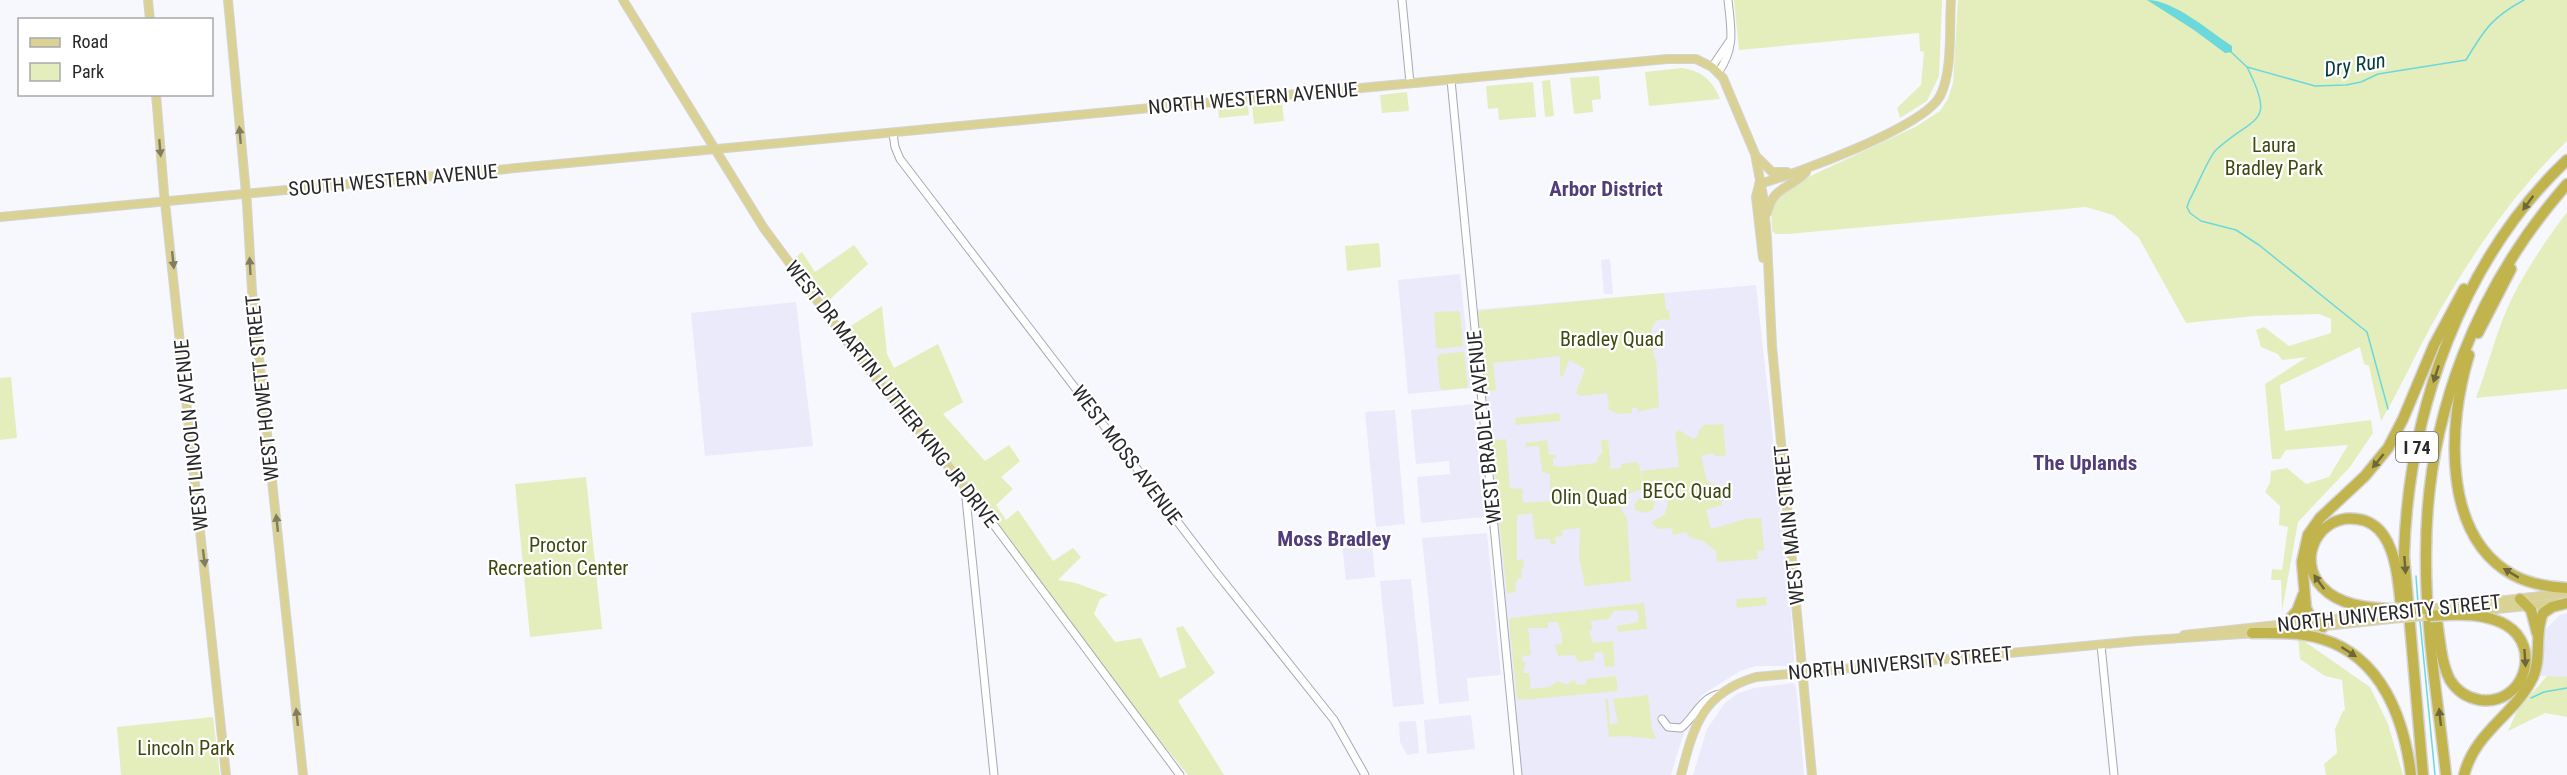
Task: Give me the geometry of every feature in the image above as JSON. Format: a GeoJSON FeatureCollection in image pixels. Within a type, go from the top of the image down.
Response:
{"type":"FeatureCollection","features":[{"type":"Feature","properties":{"kind":"highway","name":"I 74"},"geometry":{"type":"LineString","coordinates":[[2422,775],[2407,592],[2405,531],[2416,449],[2430,393],[2448,338],[2485,264],[2530,199],[2567,160]]}},
{"type":"Feature","properties":{"kind":"highway","name":"I 74"},"geometry":{"type":"LineString","coordinates":[[2446,775],[2427,594],[2426,546],[2428,498],[2447,401],[2472,330],[2507,261],[2567,184]]}},
{"type":"Feature","properties":{"kind":"highway"},"geometry":{"type":"LineString","coordinates":[[2538,221],[2537,229],[2516,260],[2493,302],[2469,357],[2456,416],[2456,464],[2459,490],[2466,517],[2475,536],[2489,556],[2511,574],[2525,580],[2567,588]]}},
{"type":"Feature","properties":{"kind":"highway"},"geometry":{"type":"LineString","coordinates":[[2319,624],[2307,613],[2304,592],[2303,553],[2309,532],[2318,520],[2365,476],[2388,448],[2447,319],[2469,281],[2485,264]]}},
{"type":"Feature","properties":{"kind":"highway"},"geometry":{"type":"LineString","coordinates":[[2422,775],[2398,593],[2393,559],[2387,541],[2375,526],[2359,519],[2340,520],[2324,528],[2314,540],[2311,555],[2312,571],[2320,585],[2333,596],[2349,603],[2391,614],[2429,612],[2447,612],[2483,617],[2501,622],[2515,632],[2524,646],[2526,661],[2523,676],[2513,690],[2495,699],[2474,699],[2458,690],[2448,675],[2441,648],[2434,599],[2428,498]]}},
{"type":"Feature","properties":{"kind":"highway"},"geometry":{"type":"LineString","coordinates":[[2286,623],[2296,613],[2304,592]]}},
{"type":"Feature","properties":{"kind":"highway"},"geometry":{"type":"LineString","coordinates":[[2524,602],[2538,636]]}},
{"type":"Feature","properties":{"kind":"highway"},"geometry":{"type":"LineString","coordinates":[[2464,775],[2477,744],[2520,697],[2532,678],[2537,666],[2538,636],[2541,618],[2545,611],[2567,603]]}},
{"type":"Feature","properties":{"kind":"highway"},"geometry":{"type":"LineString","coordinates":[[2252,633],[2287,633],[2320,638],[2342,648],[2362,662],[2378,679],[2398,717],[2406,741],[2411,775]]}},
{"type":"Feature","properties":{"kind":"main road"},"geometry":{"type":"LineString","coordinates":[[148,0],[150,18]]}},
{"type":"Feature","properties":{"kind":"main road","name":"WEST HOWETT STREET"},"geometry":{"type":"LineString","coordinates":[[228,0],[252,291],[303,775]]}},
{"type":"Feature","properties":{"kind":"main road","name":"WEST DR MARTIN LUTHER KING JR DRIVE"},"geometry":{"type":"LineString","coordinates":[[623,0],[763,227],[858,356],[970,494]]}},
{"type":"Feature","properties":{"kind":"main road"},"geometry":{"type":"LineString","coordinates":[[1759,184],[1808,169],[1914,120],[1935,103],[1946,79],[1951,0]]}},
{"type":"Feature","properties":{"kind":"main road","name":"NORTH WESTERN AVENUE"},"geometry":{"type":"LineString","coordinates":[[787,144],[1673,58],[1696,59],[1715,70]]}},
{"type":"Feature","properties":{"kind":"main road","name":"WEST MAIN STREET"},"geometry":{"type":"LineString","coordinates":[[1715,70],[1731,91],[1755,154],[1763,196],[1781,446],[1812,775]]}},
{"type":"Feature","properties":{"kind":"main road","name":"WEST LINCOLN AVENUE"},"geometry":{"type":"LineString","coordinates":[[156,96],[165,202],[195,466],[226,775]]}},
{"type":"Feature","properties":{"kind":"main road","name":"SOUTH WESTERN AVENUE"},"geometry":{"type":"LineString","coordinates":[[0,217],[787,144]]}},
{"type":"Feature","properties":{"kind":"main road"},"geometry":{"type":"LineString","coordinates":[[1755,154],[1772,171],[1778,173],[1808,169]]}},
{"type":"Feature","properties":{"kind":"main road"},"geometry":{"type":"LineString","coordinates":[[1765,222],[1772,196],[1778,190],[1799,179],[1808,169]]}},
{"type":"Feature","properties":{"kind":"main road","name":"WEST MAIN STREET"},"geometry":{"type":"LineString","coordinates":[[1759,184],[1756,197],[1767,275]]}},
{"type":"Feature","properties":{"kind":"main road","name":"NORTH UNIVERSITY STREET"},"geometry":{"type":"LineString","coordinates":[[2447,612],[2524,602],[2567,593]]}},
{"type":"Feature","properties":{"kind":"main road","name":"NORTH UNIVERSITY STREET"},"geometry":{"type":"LineString","coordinates":[[2524,602],[2567,603]]}},
{"type":"Feature","properties":{"kind":"main road","name":"NORTH UNIVERSITY STREET"},"geometry":{"type":"LineString","coordinates":[[1681,775],[1698,720],[1710,702],[1737,684],[1756,677],[2175,638],[2194,639],[2391,614]]}},
{"type":"Feature","properties":{"kind":"main road","name":"NORTH UNIVERSITY STREET"},"geometry":{"type":"LineString","coordinates":[[2175,638],[2193,633],[2286,623],[2319,624]]}},
{"type":"Feature","properties":{"kind":"street"},"geometry":{"type":"LineString","coordinates":[[1402,0],[1410,83]]}},
{"type":"Feature","properties":{"kind":"street"},"geometry":{"type":"LineString","coordinates":[[1715,70],[1731,49],[1728,0]]}},
{"type":"Feature","properties":{"kind":"street","name":"WEST BRADLEY AVENUE"},"geometry":{"type":"LineString","coordinates":[[1451,80],[1518,775]]}},
{"type":"Feature","properties":{"kind":"street","name":"WEST MOSS AVENUE"},"geometry":{"type":"LineString","coordinates":[[893,134],[900,159],[1216,572],[1334,720],[1365,775]]}},
{"type":"Feature","properties":{"kind":"street"},"geometry":{"type":"LineString","coordinates":[[970,494],[966,498],[994,775]]}},
{"type":"Feature","properties":{"kind":"street","name":"WEST DR MARTIN LUTHER KING JR DRIVE"},"geometry":{"type":"LineString","coordinates":[[970,494],[1180,775]]}},
{"type":"Feature","properties":{"kind":"street"},"geometry":{"type":"LineString","coordinates":[[2101,645],[2114,775]]}},
{"type":"Feature","properties":{"kind":"street"},"geometry":{"type":"LineString","coordinates":[[1662,719],[1668,727],[1681,728],[1691,720],[1701,705],[1711,696],[1720,694]]}},
{"type":"Feature","properties":{"kind":"shaded area"},"geometry":{"type":"Polygon","coordinates":[[[1610,259],[1613,294],[1604,294],[1601,260],[1610,259]]]}},
{"type":"Feature","properties":{"kind":"shaded area"},"geometry":{"type":"Polygon","coordinates":[[[1460,274],[1472,388],[1408,394],[1398,280],[1460,274]]]}},
{"type":"Feature","properties":{"kind":"shaded area"},"geometry":{"type":"Polygon","coordinates":[[[1756,285],[1790,595],[1794,661],[1788,666],[1756,666],[1740,671],[1702,695],[1686,719],[1678,724],[1679,732],[1684,732],[1671,775],[1518,775],[1472,310],[1756,285]]]}},
{"type":"Feature","properties":{"kind":"shaded area"},"geometry":{"type":"Polygon","coordinates":[[[796,302],[813,446],[705,456],[691,313],[796,302]]]}},
{"type":"Feature","properties":{"kind":"shaded area"},"geometry":{"type":"Polygon","coordinates":[[[1474,404],[1484,517],[1421,523],[1417,477],[1450,474],[1449,461],[1416,464],[1411,410],[1474,404]]]}},
{"type":"Feature","properties":{"kind":"shaded area"},"geometry":{"type":"Polygon","coordinates":[[[1395,410],[1405,524],[1376,527],[1365,412],[1395,410]]]}},
{"type":"Feature","properties":{"kind":"shaded area"},"geometry":{"type":"Polygon","coordinates":[[[1487,533],[1501,675],[1467,678],[1469,701],[1439,704],[1422,538],[1487,533]]]}},
{"type":"Feature","properties":{"kind":"shaded area"},"geometry":{"type":"Polygon","coordinates":[[[1372,542],[1375,577],[1346,580],[1342,545],[1372,542]]]}},
{"type":"Feature","properties":{"kind":"shaded area"},"geometry":{"type":"Polygon","coordinates":[[[1411,579],[1424,704],[1393,707],[1380,581],[1411,579]]]}},
{"type":"Feature","properties":{"kind":"shaded area"},"geometry":{"type":"Polygon","coordinates":[[[2567,613],[2567,677],[2540,676],[2545,630],[2560,615],[2567,613]]]}},
{"type":"Feature","properties":{"kind":"shaded area"},"geometry":{"type":"Polygon","coordinates":[[[1793,683],[1796,686],[1804,775],[1693,775],[1707,729],[1725,703],[1737,694],[1754,688],[1793,683]]]}},
{"type":"Feature","properties":{"kind":"shaded area"},"geometry":{"type":"Polygon","coordinates":[[[1471,715],[1475,749],[1427,754],[1424,720],[1471,715]]]}},
{"type":"Feature","properties":{"kind":"shaded area"},"geometry":{"type":"Polygon","coordinates":[[[1416,721],[1419,753],[1407,755],[1400,742],[1399,722],[1416,721]]]}},
{"type":"Feature","properties":{"kind":"green space"},"geometry":{"type":"Polygon","coordinates":[[[1734,0],[1942,0],[1939,76],[1927,101],[1900,118],[1897,108],[1921,85],[1924,52],[1920,51],[1919,33],[1739,50],[1734,0]]]}},
{"type":"Feature","properties":{"kind":"green space","name":"Laura Bradley Park"},"geometry":{"type":"Polygon","coordinates":[[[1958,0],[2567,0],[2567,141],[2509,206],[2475,253],[2430,328],[2381,421],[2369,366],[2364,364],[2360,347],[2280,385],[2285,431],[2371,420],[2373,433],[2350,467],[2298,522],[2282,611],[2281,580],[2271,580],[2272,569],[2282,570],[2288,527],[2279,525],[2280,506],[2265,492],[2270,483],[2271,471],[2287,468],[2306,484],[2329,477],[2348,445],[2286,450],[2280,459],[2272,459],[2265,384],[2307,357],[2282,360],[2278,354],[2261,347],[2256,330],[2264,327],[2289,346],[2331,333],[2331,319],[2319,314],[2254,316],[2186,323],[2139,238],[2113,215],[2086,207],[1788,234],[1776,234],[1772,231],[1771,209],[1783,189],[1917,126],[1940,111],[1948,99],[1953,83],[1958,0]]]}},
{"type":"Feature","properties":{"kind":"green space"},"geometry":{"type":"Polygon","coordinates":[[[1682,68],[1695,71],[1706,78],[1720,99],[1649,106],[1645,72],[1682,68]]]}},
{"type":"Feature","properties":{"kind":"green space"},"geometry":{"type":"Polygon","coordinates":[[[1599,76],[1601,99],[1592,100],[1593,112],[1574,114],[1570,78],[1599,76]]]}},
{"type":"Feature","properties":{"kind":"green space"},"geometry":{"type":"Polygon","coordinates":[[[1550,80],[1554,116],[1545,117],[1542,81],[1550,80]]]}},
{"type":"Feature","properties":{"kind":"green space"},"geometry":{"type":"Polygon","coordinates":[[[1533,82],[1536,117],[1499,120],[1498,108],[1488,109],[1486,86],[1533,82]]]}},
{"type":"Feature","properties":{"kind":"green space"},"geometry":{"type":"Polygon","coordinates":[[[1407,92],[1409,111],[1382,113],[1380,95],[1407,92]]]}},
{"type":"Feature","properties":{"kind":"green space"},"geometry":{"type":"Polygon","coordinates":[[[1282,103],[1284,121],[1254,124],[1252,106],[1282,103]]]}},
{"type":"Feature","properties":{"kind":"green space"},"geometry":{"type":"Polygon","coordinates":[[[1248,106],[1249,115],[1219,118],[1218,109],[1248,106]]]}},
{"type":"Feature","properties":{"kind":"green space"},"geometry":{"type":"Polygon","coordinates":[[[2567,212],[2567,389],[2476,398],[2498,332],[2514,294],[2539,252],[2567,212]]]}},
{"type":"Feature","properties":{"kind":"green space"},"geometry":{"type":"Polygon","coordinates":[[[1379,243],[1381,267],[1347,271],[1345,246],[1379,243]]]}},
{"type":"Feature","properties":{"kind":"green space"},"geometry":{"type":"Polygon","coordinates":[[[854,245],[868,264],[826,303],[794,259],[802,252],[815,272],[854,245]]]}},
{"type":"Feature","properties":{"kind":"green space","name":"Bradley Quad"},"geometry":{"type":"Polygon","coordinates":[[[1664,293],[1670,320],[1656,321],[1651,331],[1655,341],[1664,344],[1664,347],[1653,349],[1656,359],[1659,407],[1638,412],[1638,408],[1632,408],[1632,413],[1619,414],[1609,410],[1607,393],[1580,396],[1576,393],[1585,369],[1569,360],[1563,377],[1560,376],[1560,356],[1493,363],[1496,390],[1485,391],[1478,311],[1664,293]]]}},
{"type":"Feature","properties":{"kind":"green space"},"geometry":{"type":"Polygon","coordinates":[[[882,306],[887,354],[894,368],[938,344],[963,402],[943,414],[985,461],[1009,445],[1020,461],[1001,477],[1013,489],[996,505],[1006,520],[1018,510],[1053,561],[1073,548],[1081,557],[1058,580],[1076,583],[1108,595],[1100,599],[1094,614],[1115,642],[1141,638],[1160,678],[1186,667],[1176,628],[1183,626],[1215,673],[1178,701],[1224,775],[1188,775],[1095,662],[1009,539],[897,399],[846,329],[882,306]]]}},
{"type":"Feature","properties":{"kind":"green space"},"geometry":{"type":"Polygon","coordinates":[[[1436,312],[1460,312],[1462,346],[1440,349],[1436,347],[1434,315],[1436,312]]]}},
{"type":"Feature","properties":{"kind":"green space"},"geometry":{"type":"Polygon","coordinates":[[[1462,352],[1468,385],[1466,388],[1443,390],[1440,388],[1437,357],[1440,354],[1462,352]]]}},
{"type":"Feature","properties":{"kind":"green space"},"geometry":{"type":"Polygon","coordinates":[[[11,377],[17,438],[0,440],[0,378],[11,377]]]}},
{"type":"Feature","properties":{"kind":"green space"},"geometry":{"type":"Polygon","coordinates":[[[1559,413],[1560,421],[1516,425],[1515,418],[1559,413]]]}},
{"type":"Feature","properties":{"kind":"green space"},"geometry":{"type":"Polygon","coordinates":[[[1723,424],[1726,456],[1715,456],[1714,453],[1701,456],[1707,481],[1723,488],[1724,494],[1721,495],[1722,505],[1706,510],[1711,529],[1746,519],[1761,518],[1764,550],[1757,551],[1758,559],[1717,562],[1716,551],[1703,541],[1691,538],[1685,532],[1673,535],[1672,528],[1658,529],[1651,523],[1665,514],[1668,502],[1662,491],[1638,490],[1630,493],[1621,503],[1627,518],[1631,581],[1585,586],[1579,556],[1580,528],[1562,530],[1563,536],[1555,537],[1556,544],[1551,545],[1550,539],[1535,539],[1532,513],[1517,515],[1517,560],[1523,559],[1524,567],[1521,568],[1522,578],[1517,579],[1515,583],[1516,592],[1507,593],[1491,441],[1506,439],[1510,488],[1523,489],[1524,503],[1550,501],[1550,474],[1542,472],[1539,446],[1526,447],[1526,443],[1547,440],[1549,455],[1556,455],[1556,458],[1553,458],[1553,465],[1558,467],[1597,463],[1602,453],[1601,440],[1608,440],[1611,469],[1621,468],[1621,464],[1636,462],[1639,464],[1642,484],[1641,471],[1679,467],[1675,433],[1679,430],[1693,439],[1698,436],[1699,430],[1704,425],[1723,424]]]}},
{"type":"Feature","properties":{"kind":"green space","name":"Proctor Recreation Center"},"geometry":{"type":"Polygon","coordinates":[[[586,477],[602,629],[530,637],[515,484],[586,477]]]}},
{"type":"Feature","properties":{"kind":"green space"},"geometry":{"type":"Polygon","coordinates":[[[1647,498],[1655,502],[1653,510],[1645,513],[1635,510],[1634,505],[1639,499],[1647,498]]]}},
{"type":"Feature","properties":{"kind":"green space"},"geometry":{"type":"Polygon","coordinates":[[[1766,597],[1767,605],[1738,608],[1736,606],[1737,599],[1766,597]]]}},
{"type":"Feature","properties":{"kind":"green space"},"geometry":{"type":"Polygon","coordinates":[[[1644,603],[1647,629],[1618,632],[1617,626],[1638,622],[1639,616],[1636,610],[1614,611],[1609,619],[1591,621],[1592,630],[1589,630],[1593,643],[1613,641],[1615,666],[1605,667],[1603,652],[1594,653],[1594,660],[1579,662],[1574,655],[1558,656],[1555,645],[1562,644],[1562,634],[1557,622],[1548,622],[1548,628],[1528,628],[1531,655],[1522,656],[1523,662],[1526,662],[1523,673],[1529,673],[1531,689],[1549,687],[1558,681],[1567,685],[1575,679],[1576,685],[1586,684],[1586,679],[1616,676],[1618,691],[1520,700],[1517,698],[1509,621],[1511,618],[1644,603]]]}},
{"type":"Feature","properties":{"kind":"green space"},"geometry":{"type":"Polygon","coordinates":[[[2298,637],[2370,687],[2388,724],[2403,775],[2326,775],[2324,764],[2337,753],[2335,729],[2345,710],[2342,680],[2325,676],[2300,659],[2298,637]]]}},
{"type":"Feature","properties":{"kind":"green space"},"geometry":{"type":"Polygon","coordinates":[[[2547,676],[2567,677],[2567,717],[2545,713],[2508,731],[2518,709],[2547,676]]]}},
{"type":"Feature","properties":{"kind":"green space"},"geometry":{"type":"Polygon","coordinates":[[[1648,695],[1652,729],[1656,739],[1609,737],[1605,699],[1608,699],[1610,724],[1618,723],[1613,699],[1648,695]]]}},
{"type":"Feature","properties":{"kind":"green space","name":"Lincoln Park"},"geometry":{"type":"Polygon","coordinates":[[[213,717],[220,775],[121,775],[117,727],[213,717]]]}},
{"type":"Feature","properties":{"kind":"water"},"geometry":{"type":"Polygon","coordinates":[[[2147,0],[2168,5],[2191,17],[2232,46],[2232,52],[2225,53],[2147,0]]]}},
{"type":"Feature","properties":{"kind":"waterway","name":"Dry Run"},"geometry":{"type":"LineString","coordinates":[[2231,52],[2247,67],[2315,86],[2346,85],[2361,82],[2378,74],[2466,60],[2490,25],[2504,12],[2524,0]]}},
{"type":"Feature","properties":{"kind":"waterway"},"geometry":{"type":"LineString","coordinates":[[2247,67],[2260,100],[2257,118],[2216,150],[2187,207],[2190,213],[2201,221],[2236,230],[2259,245],[2367,332],[2388,409]]}},
{"type":"Feature","properties":{"kind":"waterway"},"geometry":{"type":"LineString","coordinates":[[2416,576],[2418,604]]}},
{"type":"Feature","properties":{"kind":"waterway"},"geometry":{"type":"LineString","coordinates":[[2420,621],[2435,775]]}},
{"type":"Feature","properties":{"kind":"waterway"},"geometry":{"type":"LineString","coordinates":[[2531,698],[2544,692],[2567,688]]}},
{"type":"Feature","properties":{"kind":"district","name":"Arbor District"},"geometry":{"type":"Point","coordinates":[1606,189]}},
{"type":"Feature","properties":{"kind":"district","name":"The Uplands"},"geometry":{"type":"Point","coordinates":[2085,463]}},
{"type":"Feature","properties":{"kind":"district","name":"Moss Bradley"},"geometry":{"type":"Point","coordinates":[1334,539]}},
{"type":"Feature","properties":{"kind":"park label","name":"BECC Quad"},"geometry":{"type":"Point","coordinates":[1687,491]}},
{"type":"Feature","properties":{"kind":"park label","name":"Olin Quad"},"geometry":{"type":"Point","coordinates":[1589,497]}}]}
